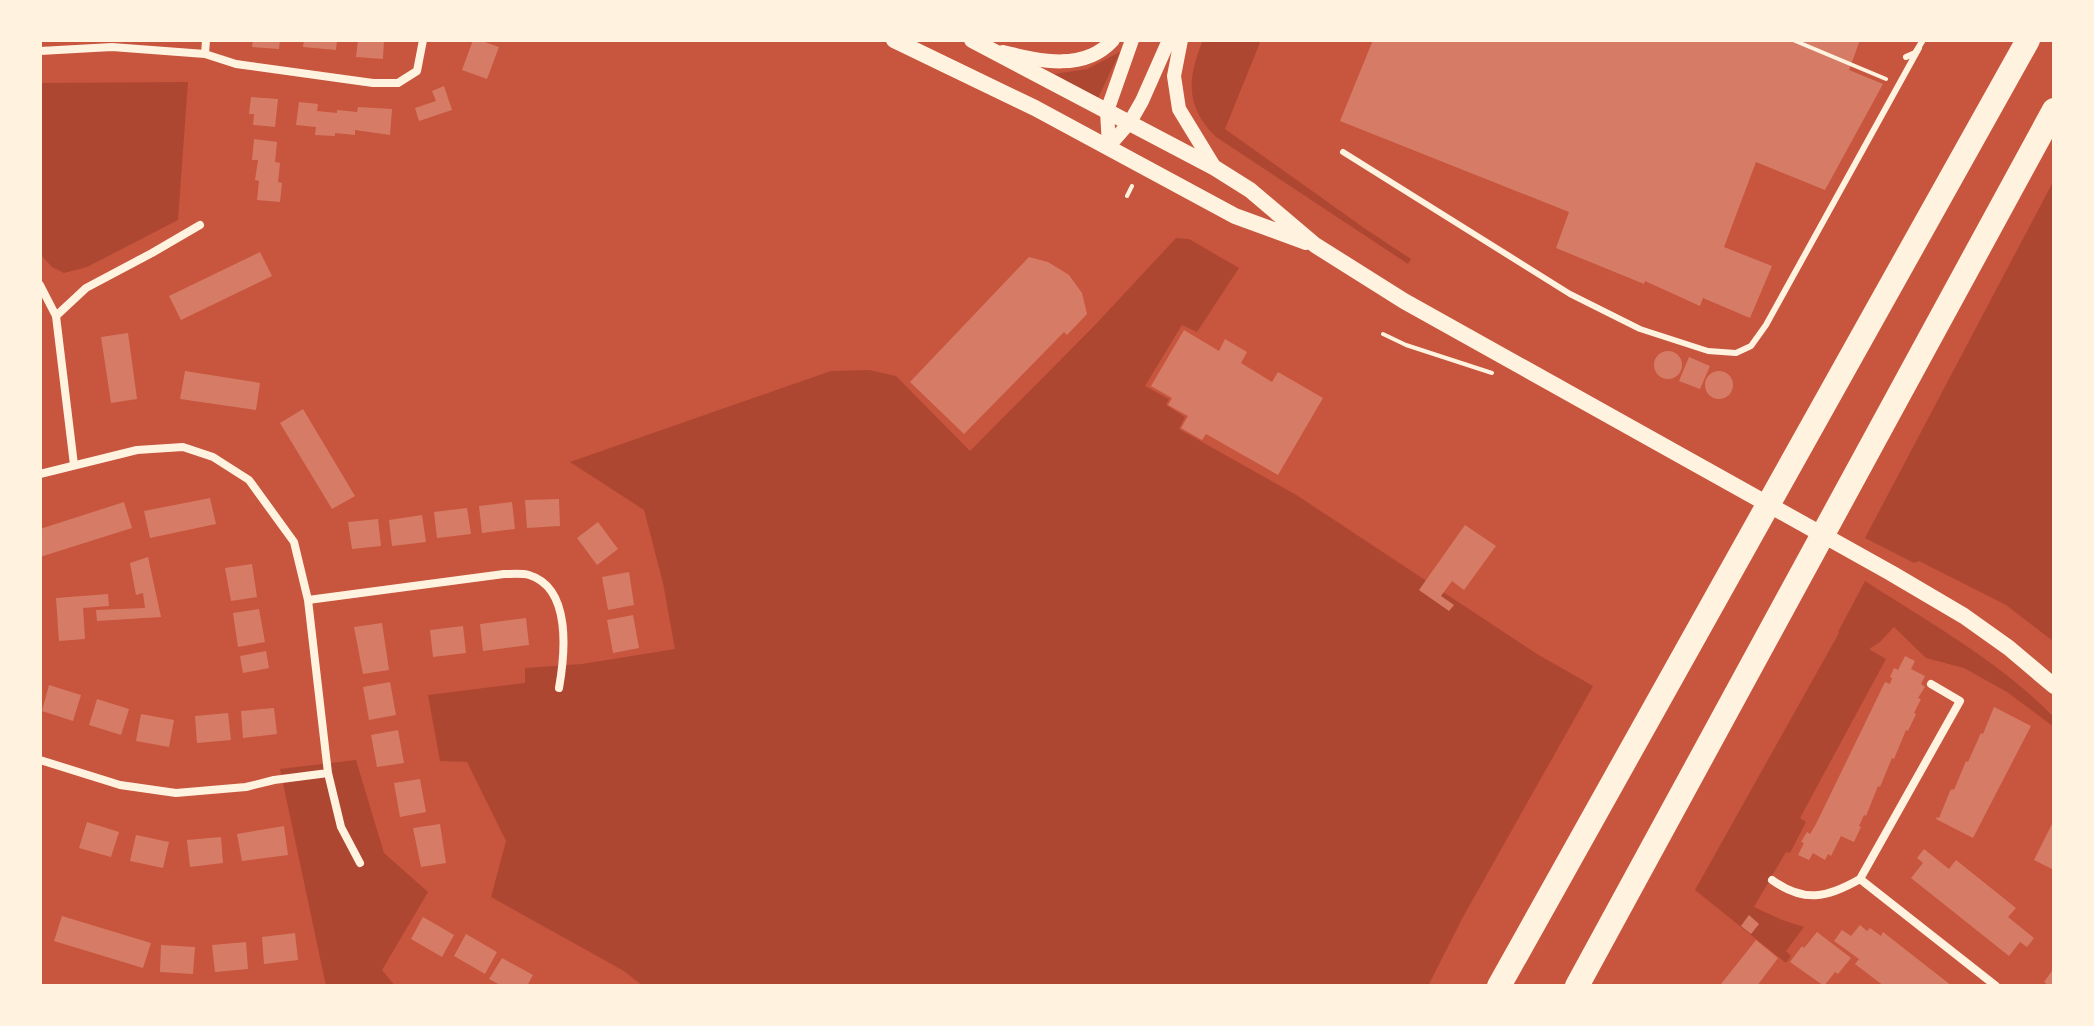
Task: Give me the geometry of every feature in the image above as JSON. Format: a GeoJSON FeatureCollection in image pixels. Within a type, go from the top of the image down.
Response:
{"type":"FeatureCollection","features":[{"type":"Feature","properties":{"kind":"highway"},"geometry":{"type":"LineString","coordinates":[[1499,986],[2028,40]]}},
{"type":"Feature","properties":{"kind":"highway"},"geometry":{"type":"LineString","coordinates":[[1577,986],[2054,110]]}},
{"type":"Feature","properties":{"kind":"main road"},"geometry":{"type":"LineString","coordinates":[[894,40],[1109,146],[1235,216],[1315,245]]}},
{"type":"Feature","properties":{"kind":"main road"},"geometry":{"type":"LineString","coordinates":[[980,44],[1215,168],[1250,190],[1315,245],[1404,301],[1964,616],[2054,686]]}},
{"type":"Feature","properties":{"kind":"street"},"geometry":{"type":"LineString","coordinates":[[205,54],[206,40]]}},
{"type":"Feature","properties":{"kind":"street"},"geometry":{"type":"LineString","coordinates":[[40,51],[112,47],[205,54],[236,64],[373,83],[398,83],[417,71],[423,40]]}},
{"type":"Feature","properties":{"kind":"street"},"geometry":{"type":"LineString","coordinates":[[980,44],[1043,62],[1073,61],[1093,56],[1113,40]]}},
{"type":"Feature","properties":{"kind":"street"},"geometry":{"type":"LineString","coordinates":[[1109,146],[1107,111],[1132,40]]}},
{"type":"Feature","properties":{"kind":"street"},"geometry":{"type":"LineString","coordinates":[[1109,146],[1130,122],[1142,101],[1169,40]]}},
{"type":"Feature","properties":{"kind":"street"},"geometry":{"type":"LineString","coordinates":[[1181,40],[1174,76],[1179,109],[1215,168]]}},
{"type":"Feature","properties":{"kind":"street"},"geometry":{"type":"LineString","coordinates":[[56,316],[86,288],[200,225]]}},
{"type":"Feature","properties":{"kind":"street"},"geometry":{"type":"LineString","coordinates":[[40,285],[56,316],[74,465]]}},
{"type":"Feature","properties":{"kind":"street"},"geometry":{"type":"LineString","coordinates":[[40,474],[137,450],[183,447],[213,457],[249,480],[294,542],[308,600],[328,773],[341,827],[360,863]]}},
{"type":"Feature","properties":{"kind":"street"},"geometry":{"type":"LineString","coordinates":[[308,600],[504,574],[528,575],[545,584],[558,602],[565,653],[559,688]]}},
{"type":"Feature","properties":{"kind":"street"},"geometry":{"type":"LineString","coordinates":[[1772,880],[1789,891],[1816,896],[1836,893],[1860,879],[1960,701],[1931,684]]}},
{"type":"Feature","properties":{"kind":"street"},"geometry":{"type":"LineString","coordinates":[[40,760],[120,785],[176,793],[246,787],[328,773]]}},
{"type":"Feature","properties":{"kind":"street"},"geometry":{"type":"LineString","coordinates":[[1860,879],[1996,986]]}},
{"type":"Feature","properties":{"kind":"lane"},"geometry":{"type":"LineString","coordinates":[[1343,152],[1570,294],[1640,329],[1708,351],[1736,353],[1751,346],[1766,325],[1923,40]]}},
{"type":"Feature","properties":{"kind":"lane"},"geometry":{"type":"LineString","coordinates":[[1906,57],[1919,48]]}},
{"type":"Feature","properties":{"kind":"path"},"geometry":{"type":"LineString","coordinates":[[1793,40],[1883,77],[1887,80],[1886,85]]}},
{"type":"Feature","properties":{"kind":"path"},"geometry":{"type":"LineString","coordinates":[[1127,196],[1132,186]]}},
{"type":"Feature","properties":{"kind":"path"},"geometry":{"type":"LineString","coordinates":[[1383,334],[1504,379]]}},
{"type":"Feature","properties":{"kind":"shaded area"},"geometry":{"type":"Polygon","coordinates":[[[1203,40],[1261,40],[1225,129],[1411,259],[1408,264],[1216,137],[1199,114],[1192,92],[1194,67],[1203,40]]]}},
{"type":"Feature","properties":{"kind":"shaded area"},"geometry":{"type":"Polygon","coordinates":[[[1120,52],[1098,98],[1054,74],[1087,69],[1120,52]]]}},
{"type":"Feature","properties":{"kind":"shaded area"},"geometry":{"type":"Polygon","coordinates":[[[188,82],[178,220],[87,267],[64,273],[52,267],[40,254],[40,83],[188,82]]]}},
{"type":"Feature","properties":{"kind":"shaded area"},"geometry":{"type":"Polygon","coordinates":[[[2054,180],[2054,642],[2006,605],[1919,561],[1914,563],[1865,538],[2054,180]]]}},
{"type":"Feature","properties":{"kind":"shaded area"},"geometry":{"type":"Polygon","coordinates":[[[1176,238],[1189,239],[1239,268],[1197,332],[1182,325],[1145,386],[1169,399],[1166,405],[1185,417],[1179,429],[1298,496],[1537,654],[1593,686],[1463,917],[1428,986],[643,986],[624,971],[491,897],[506,841],[467,762],[440,761],[428,695],[525,683],[525,668],[582,664],[675,649],[663,583],[644,510],[570,462],[831,371],[869,370],[896,376],[970,451],[1176,238]]]}},
{"type":"Feature","properties":{"kind":"shaded area"},"geometry":{"type":"Polygon","coordinates":[[[1865,581],[2010,678],[2054,717],[2054,727],[2007,692],[1964,668],[1926,658],[1894,627],[1869,649],[1886,659],[1800,818],[1806,822],[1790,853],[1786,852],[1754,907],[1804,927],[1786,951],[1791,956],[1786,963],[1695,890],[1865,581]]]}},
{"type":"Feature","properties":{"kind":"shaded area"},"geometry":{"type":"Polygon","coordinates":[[[356,760],[384,853],[428,892],[382,970],[395,986],[326,986],[280,769],[356,760]]]}},
{"type":"Feature","properties":{"kind":"building"},"geometry":{"type":"Polygon","coordinates":[[[253,40],[280,40],[279,49],[252,47],[253,40]]]}},
{"type":"Feature","properties":{"kind":"building"},"geometry":{"type":"Polygon","coordinates":[[[304,40],[337,40],[336,50],[303,47],[304,40]]]}},
{"type":"Feature","properties":{"kind":"building"},"geometry":{"type":"Polygon","coordinates":[[[358,40],[384,40],[383,59],[356,57],[358,40]]]}},
{"type":"Feature","properties":{"kind":"building"},"geometry":{"type":"Polygon","coordinates":[[[473,40],[499,47],[487,79],[462,70],[473,40]]]}},
{"type":"Feature","properties":{"kind":"building"},"geometry":{"type":"Polygon","coordinates":[[[1373,40],[1860,40],[1849,70],[1883,84],[1825,190],[1756,162],[1724,247],[1772,266],[1750,318],[1703,298],[1700,306],[1645,281],[1644,284],[1556,248],[1569,212],[1340,121],[1373,40]]]}},
{"type":"Feature","properties":{"kind":"building"},"geometry":{"type":"Polygon","coordinates":[[[444,86],[452,110],[419,121],[415,108],[436,101],[432,91],[444,86]]]}},
{"type":"Feature","properties":{"kind":"building"},"geometry":{"type":"Polygon","coordinates":[[[251,97],[278,99],[275,127],[253,125],[254,114],[249,114],[251,97]]]}},
{"type":"Feature","properties":{"kind":"building"},"geometry":{"type":"Polygon","coordinates":[[[299,102],[318,104],[317,111],[337,113],[337,110],[357,112],[358,107],[392,109],[390,135],[355,130],[355,135],[315,135],[316,127],[296,125],[299,102]]]}},
{"type":"Feature","properties":{"kind":"building"},"geometry":{"type":"Polygon","coordinates":[[[254,139],[277,142],[275,162],[280,163],[280,202],[257,200],[259,181],[255,180],[258,160],[252,160],[254,139]]]}},
{"type":"Feature","properties":{"kind":"building"},"geometry":{"type":"Polygon","coordinates":[[[260,252],[272,276],[181,320],[169,296],[260,252]]]}},
{"type":"Feature","properties":{"kind":"building"},"geometry":{"type":"Polygon","coordinates":[[[1029,257],[1048,262],[1069,275],[1082,293],[1087,314],[1067,335],[1064,332],[964,434],[910,382],[1029,257]]]}},
{"type":"Feature","properties":{"kind":"building"},"geometry":{"type":"Polygon","coordinates":[[[1184,330],[1219,351],[1225,339],[1247,352],[1241,363],[1272,382],[1278,372],[1323,398],[1278,475],[1206,434],[1202,440],[1181,428],[1188,416],[1168,405],[1172,398],[1151,386],[1184,330]]]}},
{"type":"Feature","properties":{"kind":"building"},"geometry":{"type":"Polygon","coordinates":[[[128,333],[137,399],[111,403],[101,337],[128,333]]]}},
{"type":"Feature","properties":{"kind":"building"},"geometry":{"type":"Polygon","coordinates":[[[1668,351],[1678,355],[1682,365],[1678,375],[1668,379],[1658,375],[1654,365],[1658,355],[1668,351]]]}},
{"type":"Feature","properties":{"kind":"building"},"geometry":{"type":"Polygon","coordinates":[[[1689,357],[1710,366],[1700,389],[1679,381],[1689,357]]]}},
{"type":"Feature","properties":{"kind":"building"},"geometry":{"type":"Polygon","coordinates":[[[185,371],[260,383],[256,410],[180,399],[185,371]]]}},
{"type":"Feature","properties":{"kind":"building"},"geometry":{"type":"Polygon","coordinates":[[[1719,371],[1729,375],[1733,385],[1729,395],[1719,399],[1709,395],[1705,385],[1709,375],[1719,371]]]}},
{"type":"Feature","properties":{"kind":"building"},"geometry":{"type":"Polygon","coordinates":[[[303,409],[355,496],[332,509],[280,423],[303,409]]]}},
{"type":"Feature","properties":{"kind":"building"},"geometry":{"type":"Polygon","coordinates":[[[210,498],[216,524],[150,538],[144,511],[210,498]]]}},
{"type":"Feature","properties":{"kind":"building"},"geometry":{"type":"Polygon","coordinates":[[[559,499],[560,526],[527,528],[525,500],[559,499]]]}},
{"type":"Feature","properties":{"kind":"building"},"geometry":{"type":"Polygon","coordinates":[[[124,502],[132,528],[40,557],[40,529],[124,502]]]}},
{"type":"Feature","properties":{"kind":"building"},"geometry":{"type":"Polygon","coordinates":[[[512,502],[515,529],[482,533],[479,506],[512,502]]]}},
{"type":"Feature","properties":{"kind":"building"},"geometry":{"type":"Polygon","coordinates":[[[467,508],[471,534],[437,538],[434,512],[467,508]]]}},
{"type":"Feature","properties":{"kind":"building"},"geometry":{"type":"Polygon","coordinates":[[[422,515],[426,542],[392,546],[389,520],[422,515]]]}},
{"type":"Feature","properties":{"kind":"building"},"geometry":{"type":"Polygon","coordinates":[[[378,519],[381,546],[352,549],[348,522],[378,519]]]}},
{"type":"Feature","properties":{"kind":"building"},"geometry":{"type":"Polygon","coordinates":[[[598,522],[618,549],[597,565],[577,538],[598,522]]]}},
{"type":"Feature","properties":{"kind":"building"},"geometry":{"type":"Polygon","coordinates":[[[1465,525],[1496,546],[1464,590],[1452,581],[1441,596],[1454,605],[1449,611],[1419,590],[1465,525]]]}},
{"type":"Feature","properties":{"kind":"building"},"geometry":{"type":"Polygon","coordinates":[[[148,557],[161,617],[97,621],[96,610],[145,608],[143,593],[136,595],[130,563],[148,557]]]}},
{"type":"Feature","properties":{"kind":"building"},"geometry":{"type":"Polygon","coordinates":[[[252,564],[257,597],[231,601],[225,568],[252,564]]]}},
{"type":"Feature","properties":{"kind":"building"},"geometry":{"type":"Polygon","coordinates":[[[629,572],[634,605],[608,610],[602,577],[629,572]]]}},
{"type":"Feature","properties":{"kind":"building"},"geometry":{"type":"Polygon","coordinates":[[[108,594],[109,606],[83,608],[85,639],[59,641],[56,598],[108,594]]]}},
{"type":"Feature","properties":{"kind":"building"},"geometry":{"type":"Polygon","coordinates":[[[259,609],[265,642],[238,647],[233,613],[259,609]]]}},
{"type":"Feature","properties":{"kind":"building"},"geometry":{"type":"Polygon","coordinates":[[[633,615],[639,648],[613,653],[607,620],[633,615]]]}},
{"type":"Feature","properties":{"kind":"building"},"geometry":{"type":"Polygon","coordinates":[[[526,618],[529,645],[483,651],[480,624],[526,618]]]}},
{"type":"Feature","properties":{"kind":"building"},"geometry":{"type":"Polygon","coordinates":[[[382,623],[389,670],[363,674],[354,627],[382,623]]]}},
{"type":"Feature","properties":{"kind":"building"},"geometry":{"type":"Polygon","coordinates":[[[463,626],[466,653],[433,657],[430,630],[463,626]]]}},
{"type":"Feature","properties":{"kind":"building"},"geometry":{"type":"Polygon","coordinates":[[[266,651],[269,668],[243,673],[240,656],[266,651]]]}},
{"type":"Feature","properties":{"kind":"building"},"geometry":{"type":"Polygon","coordinates":[[[1905,656],[1915,661],[1911,669],[1925,676],[1921,684],[1925,687],[1918,698],[1921,699],[1916,714],[1878,786],[1854,842],[1841,836],[1831,856],[1828,854],[1825,860],[1813,853],[1809,860],[1798,855],[1804,843],[1801,842],[1816,824],[1885,682],[1890,684],[1894,668],[1898,670],[1905,656]]]}},
{"type":"Feature","properties":{"kind":"building"},"geometry":{"type":"Polygon","coordinates":[[[390,682],[396,715],[369,720],[363,687],[390,682]]]}},
{"type":"Feature","properties":{"kind":"building"},"geometry":{"type":"Polygon","coordinates":[[[49,685],[81,695],[73,721],[42,711],[49,685]]]}},
{"type":"Feature","properties":{"kind":"building"},"geometry":{"type":"Polygon","coordinates":[[[97,699],[129,709],[121,735],[89,725],[97,699]]]}},
{"type":"Feature","properties":{"kind":"building"},"geometry":{"type":"Polygon","coordinates":[[[1994,707],[2031,726],[1973,838],[1936,819],[1983,734],[1994,707]]]}},
{"type":"Feature","properties":{"kind":"building"},"geometry":{"type":"Polygon","coordinates":[[[274,708],[277,734],[243,738],[241,711],[274,708]]]}},
{"type":"Feature","properties":{"kind":"building"},"geometry":{"type":"Polygon","coordinates":[[[228,713],[231,740],[197,743],[195,716],[228,713]]]}},
{"type":"Feature","properties":{"kind":"building"},"geometry":{"type":"Polygon","coordinates":[[[141,714],[174,720],[169,747],[136,741],[141,714]]]}},
{"type":"Feature","properties":{"kind":"building"},"geometry":{"type":"Polygon","coordinates":[[[398,730],[404,763],[377,767],[371,735],[398,730]]]}},
{"type":"Feature","properties":{"kind":"building"},"geometry":{"type":"Polygon","coordinates":[[[420,779],[426,812],[400,817],[394,783],[420,779]]]}},
{"type":"Feature","properties":{"kind":"building"},"geometry":{"type":"Polygon","coordinates":[[[2054,820],[2054,870],[2034,860],[2054,820]]]}},
{"type":"Feature","properties":{"kind":"building"},"geometry":{"type":"Polygon","coordinates":[[[87,822],[119,832],[111,857],[79,848],[87,822]]]}},
{"type":"Feature","properties":{"kind":"building"},"geometry":{"type":"Polygon","coordinates":[[[440,824],[446,863],[421,867],[413,828],[440,824]]]}},
{"type":"Feature","properties":{"kind":"building"},"geometry":{"type":"Polygon","coordinates":[[[284,826],[288,855],[242,861],[237,834],[284,826]]]}},
{"type":"Feature","properties":{"kind":"building"},"geometry":{"type":"Polygon","coordinates":[[[136,835],[169,842],[163,868],[130,861],[136,835]]]}},
{"type":"Feature","properties":{"kind":"building"},"geometry":{"type":"Polygon","coordinates":[[[221,837],[223,863],[190,867],[187,840],[221,837]]]}},
{"type":"Feature","properties":{"kind":"building"},"geometry":{"type":"Polygon","coordinates":[[[1924,849],[1949,869],[1956,860],[2016,908],[2008,917],[2034,938],[2027,947],[2020,942],[2009,956],[1911,878],[1923,863],[1917,858],[1924,849]]]}},
{"type":"Feature","properties":{"kind":"building"},"geometry":{"type":"Polygon","coordinates":[[[1749,915],[1759,924],[1751,934],[1741,926],[1749,915]]]}},
{"type":"Feature","properties":{"kind":"building"},"geometry":{"type":"Polygon","coordinates":[[[62,916],[151,943],[143,968],[54,941],[62,916]]]}},
{"type":"Feature","properties":{"kind":"building"},"geometry":{"type":"Polygon","coordinates":[[[423,917],[454,935],[442,957],[411,939],[423,917]]]}},
{"type":"Feature","properties":{"kind":"building"},"geometry":{"type":"Polygon","coordinates":[[[1860,925],[1881,936],[1883,932],[1952,986],[1884,986],[1855,964],[1859,959],[1834,941],[1842,930],[1851,936],[1860,925]]]}},
{"type":"Feature","properties":{"kind":"building"},"geometry":{"type":"Polygon","coordinates":[[[1817,932],[1851,958],[1824,986],[1790,962],[1817,932]]]}},
{"type":"Feature","properties":{"kind":"building"},"geometry":{"type":"Polygon","coordinates":[[[295,933],[298,960],[264,964],[262,937],[295,933]]]}},
{"type":"Feature","properties":{"kind":"building"},"geometry":{"type":"Polygon","coordinates":[[[466,934],[497,952],[485,974],[454,956],[466,934]]]}},
{"type":"Feature","properties":{"kind":"building"},"geometry":{"type":"Polygon","coordinates":[[[1756,940],[1778,958],[1757,986],[1723,986],[1721,984],[1756,940]]]}},
{"type":"Feature","properties":{"kind":"building"},"geometry":{"type":"Polygon","coordinates":[[[246,942],[248,969],[215,972],[212,945],[246,942]]]}},
{"type":"Feature","properties":{"kind":"building"},"geometry":{"type":"Polygon","coordinates":[[[161,945],[195,947],[193,974],[160,972],[161,945]]]}},
{"type":"Feature","properties":{"kind":"building"},"geometry":{"type":"Polygon","coordinates":[[[502,958],[533,975],[527,986],[502,986],[489,979],[502,958]]]}},
{"type":"Feature","properties":{"kind":"building"},"geometry":{"type":"Polygon","coordinates":[[[2054,968],[2054,986],[2049,986],[2044,982],[2054,968]]]}}]}
